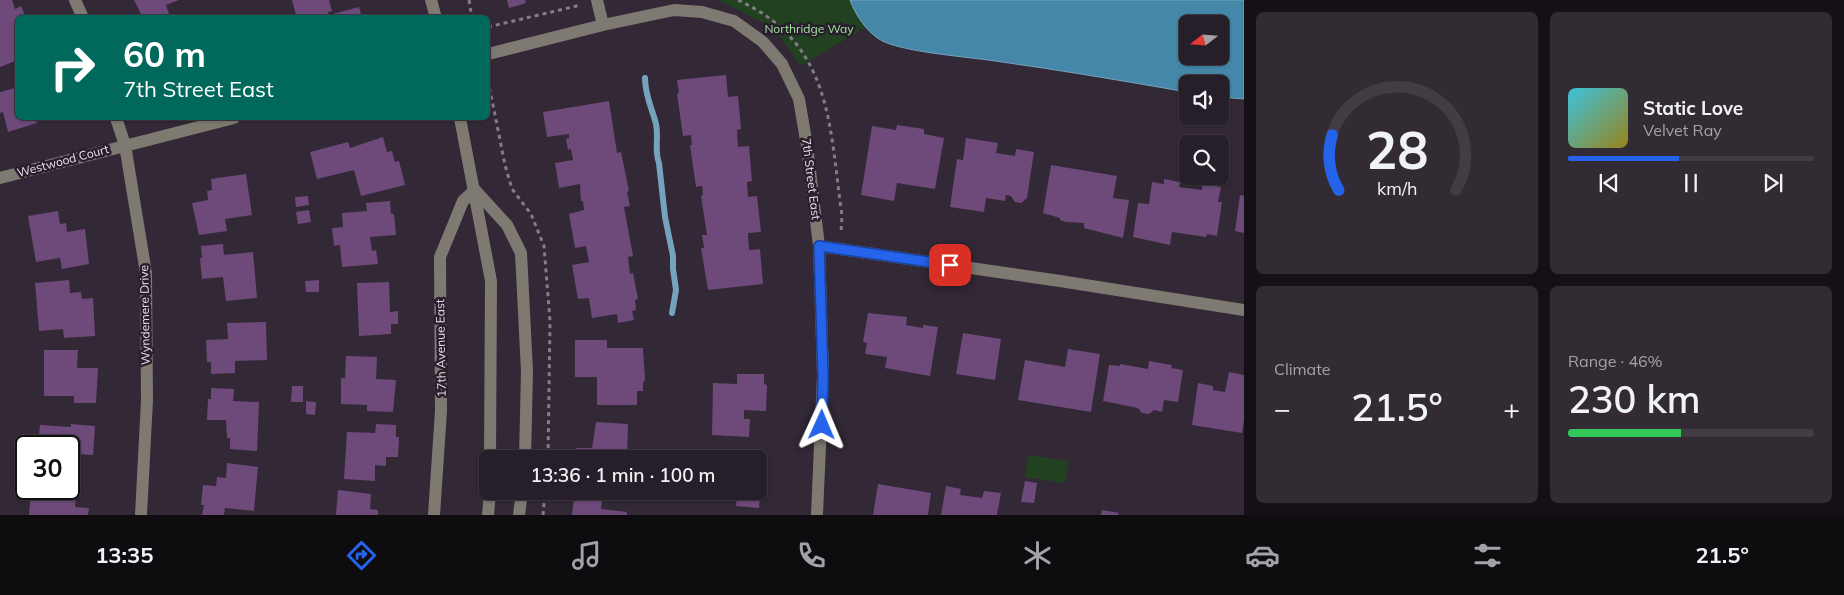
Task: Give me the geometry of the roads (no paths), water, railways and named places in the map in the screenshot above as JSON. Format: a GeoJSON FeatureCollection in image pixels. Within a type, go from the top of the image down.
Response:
{"type":"FeatureCollection","features":[{"type":"Feature","properties":{"kind":"street"},"geometry":{"type":"LineString","coordinates":[[75,0],[82,15]]}},
{"type":"Feature","properties":{"kind":"street"},"geometry":{"type":"LineString","coordinates":[[432,0],[435,15]]}},
{"type":"Feature","properties":{"kind":"street"},"geometry":{"type":"LineString","coordinates":[[597,1],[603,25]]}},
{"type":"Feature","properties":{"kind":"street","name":"7th Street East"},"geometry":{"type":"LineString","coordinates":[[490,53],[603,25],[674,10],[702,12],[734,21],[763,42],[782,64],[800,99],[819,246],[823,375],[818,515]]}},
{"type":"Feature","properties":{"kind":"street","name":"Wyndemere Drive"},"geometry":{"type":"LineString","coordinates":[[117,120],[125,145],[146,273],[147,400],[141,515]]}},
{"type":"Feature","properties":{"kind":"street","name":"Westwood Court"},"geometry":{"type":"LineString","coordinates":[[0,178],[226,120]]}},
{"type":"Feature","properties":{"kind":"street"},"geometry":{"type":"LineString","coordinates":[[460,120],[491,281],[490,450]]}},
{"type":"Feature","properties":{"kind":"street"},"geometry":{"type":"LineString","coordinates":[[474,190],[507,225],[521,253],[527,371],[525,450]]}},
{"type":"Feature","properties":{"kind":"street","name":"17th Avenue East"},"geometry":{"type":"LineString","coordinates":[[434,515],[442,411],[440,257],[462,201],[474,190]]}},
{"type":"Feature","properties":{"kind":"street"},"geometry":{"type":"LineString","coordinates":[[819,246],[1244,310]]}},
{"type":"Feature","properties":{"kind":"street"},"geometry":{"type":"LineString","coordinates":[[488,515],[489,500]]}},
{"type":"Feature","properties":{"kind":"street"},"geometry":{"type":"LineString","coordinates":[[519,515],[521,500]]}},
{"type":"Feature","properties":{"kind":"water"},"geometry":{"type":"Polygon","coordinates":[[[850,0],[1244,0],[1244,99],[1229,98],[1229,75],[1179,75],[1179,91],[1068,72],[917,51],[888,44],[879,39],[870,32],[858,16],[850,0]]]}},
{"type":"Feature","properties":{"kind":"waterway"},"geometry":{"type":"LineString","coordinates":[[645,78],[647,96],[656,124],[657,153],[665,217],[673,256],[676,290],[672,313]]}},
{"type":"Feature","properties":{"kind":"park label","name":"Northridge Way"},"geometry":{"type":"Point","coordinates":[809,29]}}]}
